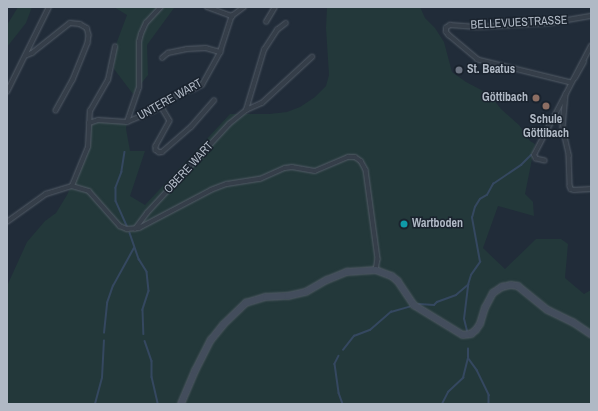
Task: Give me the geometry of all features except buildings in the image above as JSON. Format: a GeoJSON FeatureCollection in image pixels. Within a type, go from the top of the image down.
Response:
{"type":"FeatureCollection","features":[{"type":"Feature","properties":{"kind":"street"},"geometry":{"type":"LineString","coordinates":[[7,92],[49,7]]}},
{"type":"Feature","properties":{"kind":"street","name":"UNTERE WART"},"geometry":{"type":"LineString","coordinates":[[127,122],[140,88],[139,42],[141,34],[146,23],[161,7]]}},
{"type":"Feature","properties":{"kind":"street"},"geometry":{"type":"LineString","coordinates":[[208,7],[232,16],[244,7]]}},
{"type":"Feature","properties":{"kind":"street"},"geometry":{"type":"LineString","coordinates":[[266,22],[275,7]]}},
{"type":"Feature","properties":{"kind":"street","name":"UNTERE WART"},"geometry":{"type":"LineString","coordinates":[[89,123],[103,120],[118,123],[127,122],[143,116],[182,92],[202,85],[220,52],[232,16]]}},
{"type":"Feature","properties":{"kind":"street","name":"BELLEVUESTRASSE"},"geometry":{"type":"LineString","coordinates":[[571,84],[478,60],[449,36],[446,32],[446,28],[450,24],[477,27],[550,23],[591,16]]}},
{"type":"Feature","properties":{"kind":"street"},"geometry":{"type":"LineString","coordinates":[[246,110],[264,50],[277,30],[286,23]]}},
{"type":"Feature","properties":{"kind":"street"},"geometry":{"type":"LineString","coordinates":[[25,56],[32,53],[70,24],[80,24],[87,28],[89,35],[88,43],[73,80],[56,111]]}},
{"type":"Feature","properties":{"kind":"street"},"geometry":{"type":"LineString","coordinates":[[545,161],[536,159],[534,155],[591,46]]}},
{"type":"Feature","properties":{"kind":"street"},"geometry":{"type":"LineString","coordinates":[[72,186],[88,146],[90,134],[90,111],[108,80],[115,47]]}},
{"type":"Feature","properties":{"kind":"street"},"geometry":{"type":"LineString","coordinates":[[162,58],[168,53],[187,49],[206,48],[220,52]]}},
{"type":"Feature","properties":{"kind":"street"},"geometry":{"type":"LineString","coordinates":[[571,84],[591,50]]}},
{"type":"Feature","properties":{"kind":"street","name":"OBERE WART"},"geometry":{"type":"LineString","coordinates":[[134,229],[229,124],[246,110],[262,103],[312,57]]}},
{"type":"Feature","properties":{"kind":"street"},"geometry":{"type":"LineString","coordinates":[[566,94],[563,134],[569,155],[568,173],[571,189],[591,189]]}},
{"type":"Feature","properties":{"kind":"street"},"geometry":{"type":"LineString","coordinates":[[161,106],[170,121],[156,146],[156,150],[159,152],[162,152],[191,127],[214,101]]}},
{"type":"Feature","properties":{"kind":"street"},"geometry":{"type":"LineString","coordinates":[[552,118],[563,122]]}},
{"type":"Feature","properties":{"kind":"street"},"geometry":{"type":"LineString","coordinates":[[7,222],[46,194],[72,186],[88,191],[120,226],[127,229],[134,229],[145,226],[211,190],[227,184],[260,179],[285,168],[292,167],[315,171],[348,157],[354,157],[361,161],[366,170],[378,258],[376,270]]}},
{"type":"Feature","properties":{"kind":"street"},"geometry":{"type":"LineString","coordinates":[[181,404],[195,371],[211,340],[223,325],[246,303],[266,297],[297,295],[347,272],[376,270],[385,272],[398,281],[414,305],[463,335],[471,334],[476,330],[493,293],[502,287],[511,285],[518,286],[548,310],[573,322],[591,334]]}},
{"type":"Feature","properties":{"kind":"green space"},"geometry":{"type":"Polygon","coordinates":[[[18,7],[32,7],[26,23],[7,47],[7,25],[18,7]]]}},
{"type":"Feature","properties":{"kind":"green space"},"geometry":{"type":"Polygon","coordinates":[[[114,7],[174,8],[147,45],[148,75],[133,94],[114,69],[115,47],[127,15],[114,7]]]}},
{"type":"Feature","properties":{"kind":"green space"},"geometry":{"type":"Polygon","coordinates":[[[327,7],[420,7],[425,18],[435,28],[444,42],[452,72],[466,82],[489,94],[501,109],[519,125],[530,141],[535,144],[525,194],[533,202],[534,216],[498,206],[483,248],[505,269],[536,239],[561,239],[568,244],[565,278],[584,294],[591,290],[591,404],[7,404],[7,286],[27,242],[45,221],[56,213],[67,195],[88,147],[89,123],[93,121],[127,122],[126,129],[130,151],[145,151],[130,196],[145,205],[230,114],[269,114],[287,112],[300,107],[315,97],[326,86],[329,75],[326,28],[327,7]]]}},
{"type":"Feature","properties":{"kind":"waterway"},"geometry":{"type":"LineString","coordinates":[[125,152],[122,172],[116,188],[116,201],[127,226]]}},
{"type":"Feature","properties":{"kind":"waterway"},"geometry":{"type":"LineString","coordinates":[[419,304],[434,305],[437,302],[456,295],[468,285],[471,275],[480,262],[472,218],[475,207],[480,199],[487,195],[493,184],[521,165],[531,155]]}},
{"type":"Feature","properties":{"kind":"waterway"},"geometry":{"type":"LineString","coordinates":[[130,233],[139,259],[147,272],[149,291],[143,310],[144,334]]}},
{"type":"Feature","properties":{"kind":"waterway"},"geometry":{"type":"LineString","coordinates":[[104,333],[107,303],[113,286],[134,248]]}},
{"type":"Feature","properties":{"kind":"waterway"},"geometry":{"type":"LineString","coordinates":[[467,331],[464,319],[468,285]]}},
{"type":"Feature","properties":{"kind":"waterway"},"geometry":{"type":"LineString","coordinates":[[343,350],[354,336],[370,330],[391,312],[409,307]]}},
{"type":"Feature","properties":{"kind":"waterway"},"geometry":{"type":"LineString","coordinates":[[95,404],[102,378],[104,341]]}},
{"type":"Feature","properties":{"kind":"waterway"},"geometry":{"type":"LineString","coordinates":[[145,341],[152,361],[152,377],[158,404]]}},
{"type":"Feature","properties":{"kind":"waterway"},"geometry":{"type":"LineString","coordinates":[[442,404],[448,392],[463,378],[468,358],[468,349]]}},
{"type":"Feature","properties":{"kind":"waterway"},"geometry":{"type":"LineString","coordinates":[[339,356],[335,364],[339,393],[343,404]]}},
{"type":"Feature","properties":{"kind":"waterway"},"geometry":{"type":"LineString","coordinates":[[469,359],[477,370],[489,395],[489,404]]}},
{"type":"Feature","properties":{"kind":"place","name":"St. Beatus"},"geometry":{"type":"Point","coordinates":[459,70]}},
{"type":"Feature","properties":{"kind":"place","name":"Göttibach"},"geometry":{"type":"Point","coordinates":[536,98]}},
{"type":"Feature","properties":{"kind":"place","name":"Schule Göttibach"},"geometry":{"type":"Point","coordinates":[546,106]}},
{"type":"Feature","properties":{"kind":"place","name":"Wartboden"},"geometry":{"type":"Point","coordinates":[404,224]}}]}
